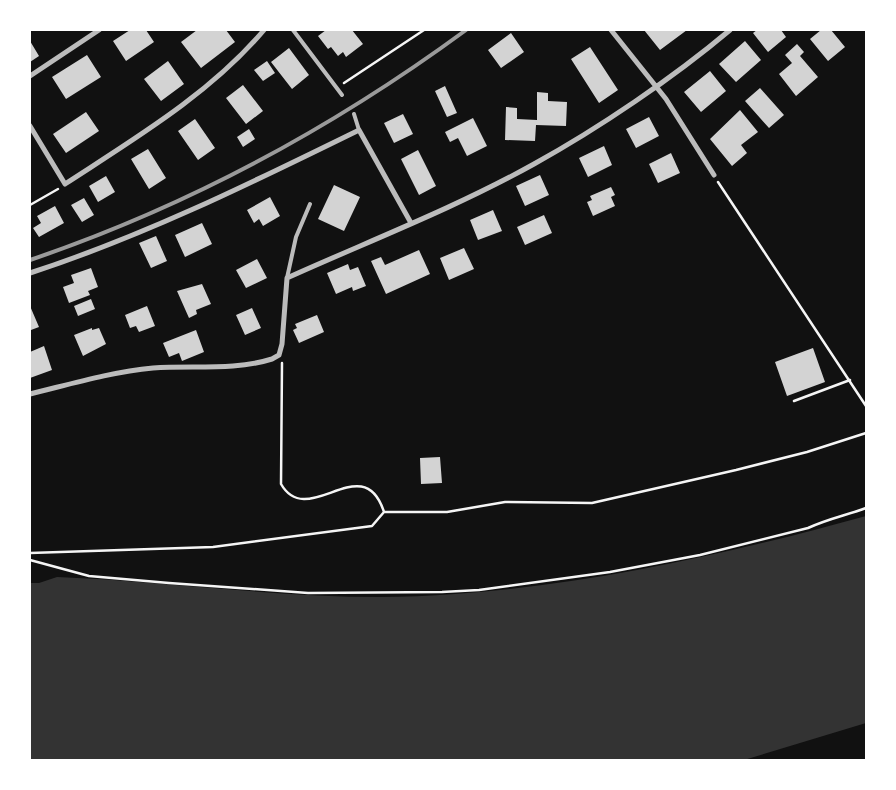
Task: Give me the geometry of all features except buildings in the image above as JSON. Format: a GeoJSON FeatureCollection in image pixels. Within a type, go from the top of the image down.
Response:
{"type":"FeatureCollection","features":[{"type":"Feature","properties":{"kind":"street"},"geometry":{"type":"LineString","coordinates":[[30,76],[99,30]]}},
{"type":"Feature","properties":{"kind":"street"},"geometry":{"type":"LineString","coordinates":[[30,128],[65,184],[137,136],[197,92],[231,64],[264,30]]}},
{"type":"Feature","properties":{"kind":"street"},"geometry":{"type":"LineString","coordinates":[[611,30],[666,99],[714,175]]}},
{"type":"Feature","properties":{"kind":"street"},"geometry":{"type":"LineString","coordinates":[[30,394],[117,373],[265,361],[278,355],[282,344],[287,278],[533,165],[655,86],[730,30]]}},
{"type":"Feature","properties":{"kind":"street"},"geometry":{"type":"LineString","coordinates":[[30,273],[124,240],[220,198],[359,130],[412,222]]}},
{"type":"Feature","properties":{"kind":"lane"},"geometry":{"type":"LineString","coordinates":[[293,30],[342,94]]}},
{"type":"Feature","properties":{"kind":"lane"},"geometry":{"type":"LineString","coordinates":[[354,114],[359,130]]}},
{"type":"Feature","properties":{"kind":"lane"},"geometry":{"type":"LineString","coordinates":[[287,278],[296,237],[310,204]]}},
{"type":"Feature","properties":{"kind":"path"},"geometry":{"type":"LineString","coordinates":[[336,88],[424,30]]}},
{"type":"Feature","properties":{"kind":"path"},"geometry":{"type":"LineString","coordinates":[[714,175],[866,406]]}},
{"type":"Feature","properties":{"kind":"path"},"geometry":{"type":"LineString","coordinates":[[30,205],[65,184]]}},
{"type":"Feature","properties":{"kind":"path"},"geometry":{"type":"LineString","coordinates":[[278,355],[282,365],[280,472],[281,484],[285,491],[291,496],[310,499],[363,485],[373,490],[378,496],[384,512]]}},
{"type":"Feature","properties":{"kind":"path"},"geometry":{"type":"LineString","coordinates":[[794,401],[850,380]]}},
{"type":"Feature","properties":{"kind":"path"},"geometry":{"type":"LineString","coordinates":[[30,553],[114,552],[223,546],[364,528],[372,526],[384,512],[447,512],[505,502],[592,503],[807,452],[866,433]]}},
{"type":"Feature","properties":{"kind":"path"},"geometry":{"type":"LineString","coordinates":[[30,560],[89,576],[283,592],[361,594],[396,591],[453,592],[610,572],[700,556],[808,528],[825,520],[839,518],[866,508]]}},
{"type":"Feature","properties":{"kind":"shaded area"},"geometry":{"type":"Polygon","coordinates":[[[866,516],[866,723],[744,760],[30,760],[30,583],[39,583],[57,577],[305,595],[405,597],[455,594],[559,583],[611,575],[714,554],[866,516]]]}},
{"type":"Feature","properties":{"kind":"railway"},"geometry":{"type":"LineString","coordinates":[[30,260],[88,239],[145,215],[202,190],[257,162],[364,99],[416,66],[466,30]]}}]}
